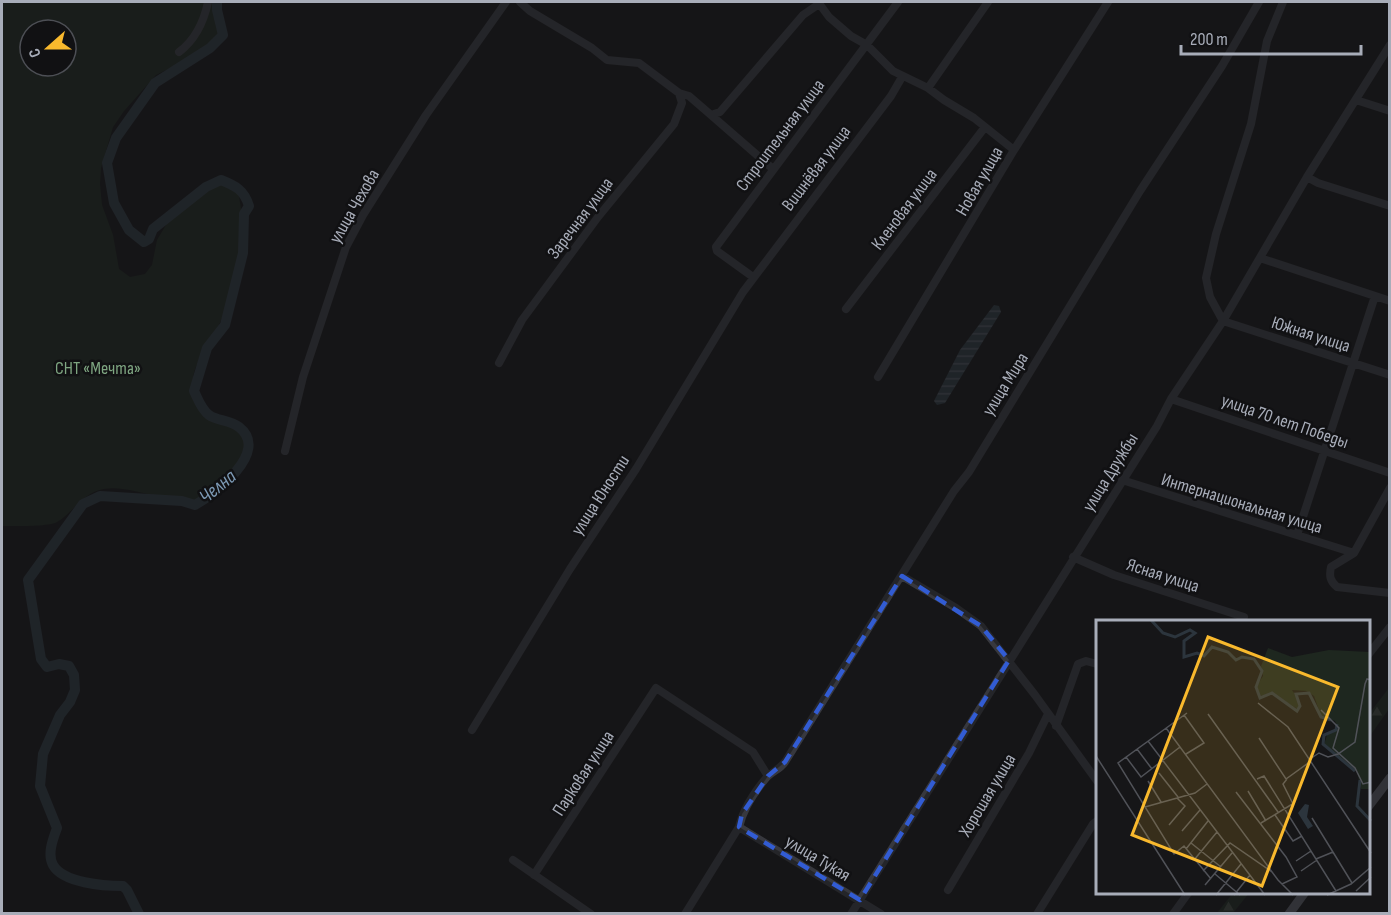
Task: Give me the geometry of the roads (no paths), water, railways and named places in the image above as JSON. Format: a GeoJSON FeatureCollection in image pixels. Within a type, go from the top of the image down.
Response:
{"type":"FeatureCollection","features":[{"type":"Feature","properties":{"kind":"main road"},"geometry":{"type":"LineString","coordinates":[[1370,804],[1389,778]]}},
{"type":"Feature","properties":{"kind":"main road"},"geometry":{"type":"LineString","coordinates":[[1289,914],[1304,894]]}},
{"type":"Feature","properties":{"kind":"street"},"geometry":{"type":"LineString","coordinates":[[179,52],[188,45],[203,21],[208,2]]}},
{"type":"Feature","properties":{"kind":"street","name":"улица Чехова"},"geometry":{"type":"LineString","coordinates":[[285,451],[303,377],[346,247],[363,215],[426,115],[504,2]]}},
{"type":"Feature","properties":{"kind":"street"},"geometry":{"type":"LineString","coordinates":[[520,2],[530,11],[592,48],[607,60],[639,63],[679,93],[690,96],[772,169]]}},
{"type":"Feature","properties":{"kind":"street","name":"Строительная улица"},"geometry":{"type":"LineString","coordinates":[[753,278],[716,249],[772,169],[898,2]]}},
{"type":"Feature","properties":{"kind":"street"},"geometry":{"type":"LineString","coordinates":[[928,87],[988,2]]}},
{"type":"Feature","properties":{"kind":"street","name":"Новая улица"},"geometry":{"type":"LineString","coordinates":[[878,377],[1014,150],[1108,2]]}},
{"type":"Feature","properties":{"kind":"street","name":"улица Мира"},"geometry":{"type":"LineString","coordinates":[[685,914],[739,827],[742,814],[768,776],[779,770],[954,491],[975,462],[1140,191],[1222,66],[1259,2]]}},
{"type":"Feature","properties":{"kind":"street"},"geometry":{"type":"LineString","coordinates":[[1223,321],[1210,297],[1206,278],[1216,234],[1251,123],[1267,41],[1283,2]]}},
{"type":"Feature","properties":{"kind":"street"},"geometry":{"type":"LineString","coordinates":[[711,115],[720,112],[803,15],[818,3],[829,17],[851,36],[867,45],[893,71],[928,87],[1014,150]]}},
{"type":"Feature","properties":{"kind":"street","name":"улица Дружбы"},"geometry":{"type":"LineString","coordinates":[[851,914],[1008,660],[1157,426],[1171,399],[1223,321],[1307,177],[1389,45]]}},
{"type":"Feature","properties":{"kind":"street","name":"Вишнёвая улица"},"geometry":{"type":"LineString","coordinates":[[753,278],[891,96],[902,77]]}},
{"type":"Feature","properties":{"kind":"street","name":"Заречная улица"},"geometry":{"type":"LineString","coordinates":[[499,363],[529,311],[598,217],[674,124],[682,104],[679,93]]}},
{"type":"Feature","properties":{"kind":"street"},"geometry":{"type":"LineString","coordinates":[[1356,100],[1389,111]]}},
{"type":"Feature","properties":{"kind":"street","name":"Кленовая улица"},"geometry":{"type":"LineString","coordinates":[[846,309],[985,127]]}},
{"type":"Feature","properties":{"kind":"street"},"geometry":{"type":"LineString","coordinates":[[1307,177],[1317,183],[1389,206]]}},
{"type":"Feature","properties":{"kind":"street"},"geometry":{"type":"LineString","coordinates":[[1260,258],[1389,301]]}},
{"type":"Feature","properties":{"kind":"street","name":"улица Юности"},"geometry":{"type":"LineString","coordinates":[[472,730],[570,568],[636,469],[753,278]]}},
{"type":"Feature","properties":{"kind":"street"},"geometry":{"type":"LineString","coordinates":[[1297,535],[1375,296]]}},
{"type":"Feature","properties":{"kind":"street","name":"Южная улица"},"geometry":{"type":"LineString","coordinates":[[1223,321],[1389,375]]}},
{"type":"Feature","properties":{"kind":"street","name":"улица 70 лет Победы"},"geometry":{"type":"LineString","coordinates":[[1171,399],[1389,473]]}},
{"type":"Feature","properties":{"kind":"street","name":"Интернациональная улица"},"geometry":{"type":"LineString","coordinates":[[1122,480],[1354,554]]}},
{"type":"Feature","properties":{"kind":"street"},"geometry":{"type":"LineString","coordinates":[[1389,488],[1354,554],[1331,567],[1329,574],[1332,583],[1337,587],[1389,593]]}},
{"type":"Feature","properties":{"kind":"street","name":"Ясная улица"},"geometry":{"type":"LineString","coordinates":[[1073,557],[1114,575],[1244,617]]}},
{"type":"Feature","properties":{"kind":"street"},"geometry":{"type":"LineString","coordinates":[[902,576],[956,608],[981,626],[1056,726],[1094,772]]}},
{"type":"Feature","properties":{"kind":"street"},"geometry":{"type":"LineString","coordinates":[[1370,653],[1389,627]]}},
{"type":"Feature","properties":{"kind":"street"},"geometry":{"type":"LineString","coordinates":[[1056,726],[1078,664],[1086,661],[1096,664]]}},
{"type":"Feature","properties":{"kind":"street","name":"Парковая улица"},"geometry":{"type":"LineString","coordinates":[[534,875],[656,688],[753,752],[768,776]]}},
{"type":"Feature","properties":{"kind":"street","name":"Хорошая улица"},"geometry":{"type":"LineString","coordinates":[[948,890],[1029,753],[1048,714]]}},
{"type":"Feature","properties":{"kind":"street"},"geometry":{"type":"LineString","coordinates":[[1037,914],[1096,822]]}},
{"type":"Feature","properties":{"kind":"street","name":"улица Тукая"},"geometry":{"type":"LineString","coordinates":[[739,827],[881,914]]}},
{"type":"Feature","properties":{"kind":"street"},"geometry":{"type":"LineString","coordinates":[[513,860],[591,914]]}},
{"type":"Feature","properties":{"kind":"street"},"geometry":{"type":"LineString","coordinates":[[1173,914],[1186,894]]}},
{"type":"Feature","properties":{"kind":"waterway","name":"Челна"},"geometry":{"type":"LineString","coordinates":[[139,914],[123,886],[75,880],[58,871],[51,861],[51,846],[57,828],[40,786],[43,754],[60,715],[70,702],[75,690],[74,675],[69,666],[59,664],[47,667],[41,659],[28,580],[83,504],[100,496],[182,501],[195,505],[226,482],[244,460],[248,448],[247,437],[239,427],[206,413],[194,391],[207,348],[225,325],[243,253],[244,214],[249,206],[245,196],[239,189],[221,180],[206,187],[153,229],[149,239],[144,242],[129,230],[114,203],[107,163],[116,138],[155,83],[210,48],[223,35],[217,2]]}},
{"type":"Feature","properties":{"kind":"park label","name":"СНТ «Мечта»"},"geometry":{"type":"Point","coordinates":[98,368]}}]}
